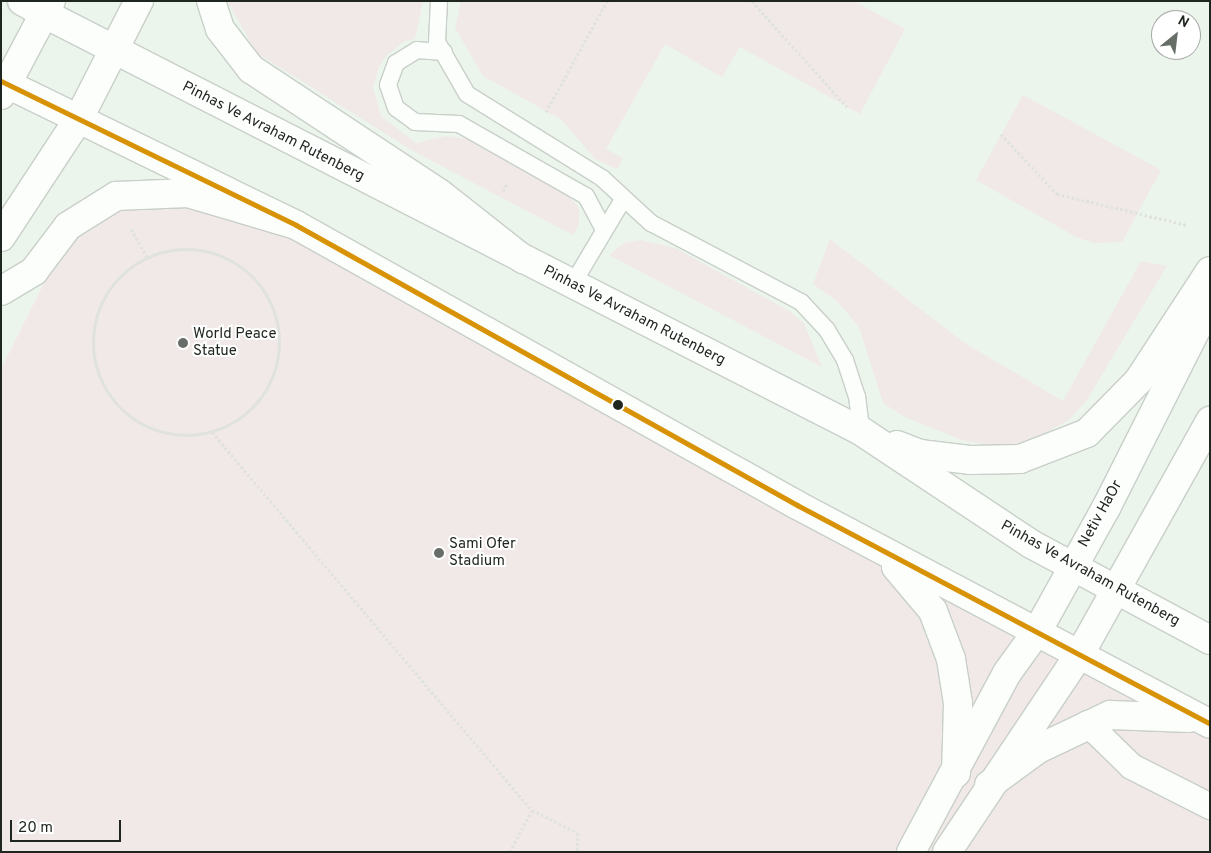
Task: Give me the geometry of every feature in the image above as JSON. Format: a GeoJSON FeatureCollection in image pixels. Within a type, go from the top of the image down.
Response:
{"type":"FeatureCollection","features":[{"type":"Feature","properties":{"kind":"main road"},"geometry":{"type":"LineString","coordinates":[[1,237],[78,120],[140,1]]}},
{"type":"Feature","properties":{"kind":"main road"},"geometry":{"type":"LineString","coordinates":[[211,1],[220,29],[251,69],[439,193],[523,259]]}},
{"type":"Feature","properties":{"kind":"main road"},"geometry":{"type":"LineString","coordinates":[[39,5],[3,87],[78,120],[296,225],[878,548],[1081,652],[1204,721]]}},
{"type":"Feature","properties":{"kind":"main road","name":"Pinhas Ve Avraham Rutenberg"},"geometry":{"type":"LineString","coordinates":[[39,5],[115,51],[861,431],[1071,566],[1210,640]]}},
{"type":"Feature","properties":{"kind":"main road"},"geometry":{"type":"LineString","coordinates":[[1,291],[34,271],[68,226],[116,196],[188,193],[296,225]]}},
{"type":"Feature","properties":{"kind":"main road"},"geometry":{"type":"LineString","coordinates":[[861,431],[920,454],[970,460],[1020,459],[1060,446],[1087,433],[1139,380],[1210,271]]}},
{"type":"Feature","properties":{"kind":"main road","name":"Netiv HaOr"},"geometry":{"type":"LineString","coordinates":[[911,852],[956,774],[1007,673],[1038,630],[1071,566],[1106,508],[1210,302]]}},
{"type":"Feature","properties":{"kind":"main road"},"geometry":{"type":"LineString","coordinates":[[947,852],[989,786],[1081,652],[1113,588],[1151,531],[1210,421]]}},
{"type":"Feature","properties":{"kind":"main road"},"geometry":{"type":"LineString","coordinates":[[878,548],[919,589],[933,611],[951,659],[958,703],[956,774]]}},
{"type":"Feature","properties":{"kind":"main road"},"geometry":{"type":"LineString","coordinates":[[989,786],[1038,749],[1087,723],[1110,715],[1204,721]]}},
{"type":"Feature","properties":{"kind":"street"},"geometry":{"type":"LineString","coordinates":[[1087,723],[1131,766],[1210,806]]}},
{"type":"Feature","properties":{"kind":"lane"},"geometry":{"type":"LineString","coordinates":[[440,1],[434,29],[467,94],[602,178],[622,201],[652,223],[801,302],[828,330],[845,360],[858,396],[861,431]]}},
{"type":"Feature","properties":{"kind":"lane"},"geometry":{"type":"LineString","coordinates":[[444,52],[416,50],[396,63],[388,85],[396,108],[415,122],[459,124],[586,196],[604,230]]}},
{"type":"Feature","properties":{"kind":"lane"},"geometry":{"type":"LineString","coordinates":[[572,284],[622,201]]}},
{"type":"Feature","properties":{"kind":"path"},"geometry":{"type":"LineString","coordinates":[[533,136],[607,1]]}},
{"type":"Feature","properties":{"kind":"path"},"geometry":{"type":"LineString","coordinates":[[752,1],[848,108]]}},
{"type":"Feature","properties":{"kind":"path"},"geometry":{"type":"LineString","coordinates":[[1001,134],[1057,194],[1186,225]]}},
{"type":"Feature","properties":{"kind":"path"},"geometry":{"type":"LineString","coordinates":[[503,191],[521,159]]}},
{"type":"Feature","properties":{"kind":"path"},"geometry":{"type":"LineString","coordinates":[[128,222],[147,257]]}},
{"type":"Feature","properties":{"kind":"path"},"geometry":{"type":"LineString","coordinates":[[178,248],[210,251],[232,262],[263,288],[277,317],[280,346],[275,375],[260,401],[239,420],[212,432],[183,436],[164,432],[128,416],[108,394],[95,365],[93,333],[101,301],[120,275],[147,257],[178,248]]}},
{"type":"Feature","properties":{"kind":"path"},"geometry":{"type":"LineString","coordinates":[[212,432],[532,810],[578,833],[577,852]]}},
{"type":"Feature","properties":{"kind":"path"},"geometry":{"type":"LineString","coordinates":[[510,852],[532,810]]}},
{"type":"Feature","properties":{"kind":"shaded area"},"geometry":{"type":"Polygon","coordinates":[[[227,1],[423,1],[415,39],[405,41],[386,56],[379,67],[373,87],[381,116],[416,143],[446,136],[466,139],[570,197],[579,208],[579,224],[573,235],[413,151],[257,53],[227,1]]]}},
{"type":"Feature","properties":{"kind":"shaded area"},"geometry":{"type":"Polygon","coordinates":[[[461,1],[854,1],[905,29],[860,114],[740,47],[722,77],[665,44],[606,149],[623,158],[617,169],[595,159],[562,120],[483,76],[455,28],[461,1]]]}},
{"type":"Feature","properties":{"kind":"shaded area"},"geometry":{"type":"Polygon","coordinates":[[[1023,95],[1161,170],[1122,242],[1094,243],[1078,238],[976,180],[1023,95]]]}},
{"type":"Feature","properties":{"kind":"shaded area","name":"Sami Ofer Stadium"},"geometry":{"type":"Polygon","coordinates":[[[159,194],[286,227],[1210,737],[1210,852],[1,852],[1,369],[66,239],[91,216],[159,194]]]}},
{"type":"Feature","properties":{"kind":"shaded area"},"geometry":{"type":"Polygon","coordinates":[[[830,239],[963,342],[1063,401],[1141,261],[1167,266],[1087,400],[1069,420],[1024,444],[998,446],[964,441],[905,417],[883,403],[859,327],[838,302],[813,284],[830,239]]]}},
{"type":"Feature","properties":{"kind":"shaded area"},"geometry":{"type":"Polygon","coordinates":[[[641,240],[675,248],[789,311],[804,323],[822,367],[609,255],[624,243],[641,240]]]}},
{"type":"Feature","properties":{"kind":"transit line"},"geometry":{"type":"LineString","coordinates":[[1,81],[296,225],[797,505],[1210,724]]}},
{"type":"Feature","properties":{"kind":"place","name":"World Peace Statue"},"geometry":{"type":"Point","coordinates":[183,343]}},
{"type":"Feature","properties":{"kind":"place","name":"Sami Ofer Stadium"},"geometry":{"type":"Point","coordinates":[439,553]}}]}
